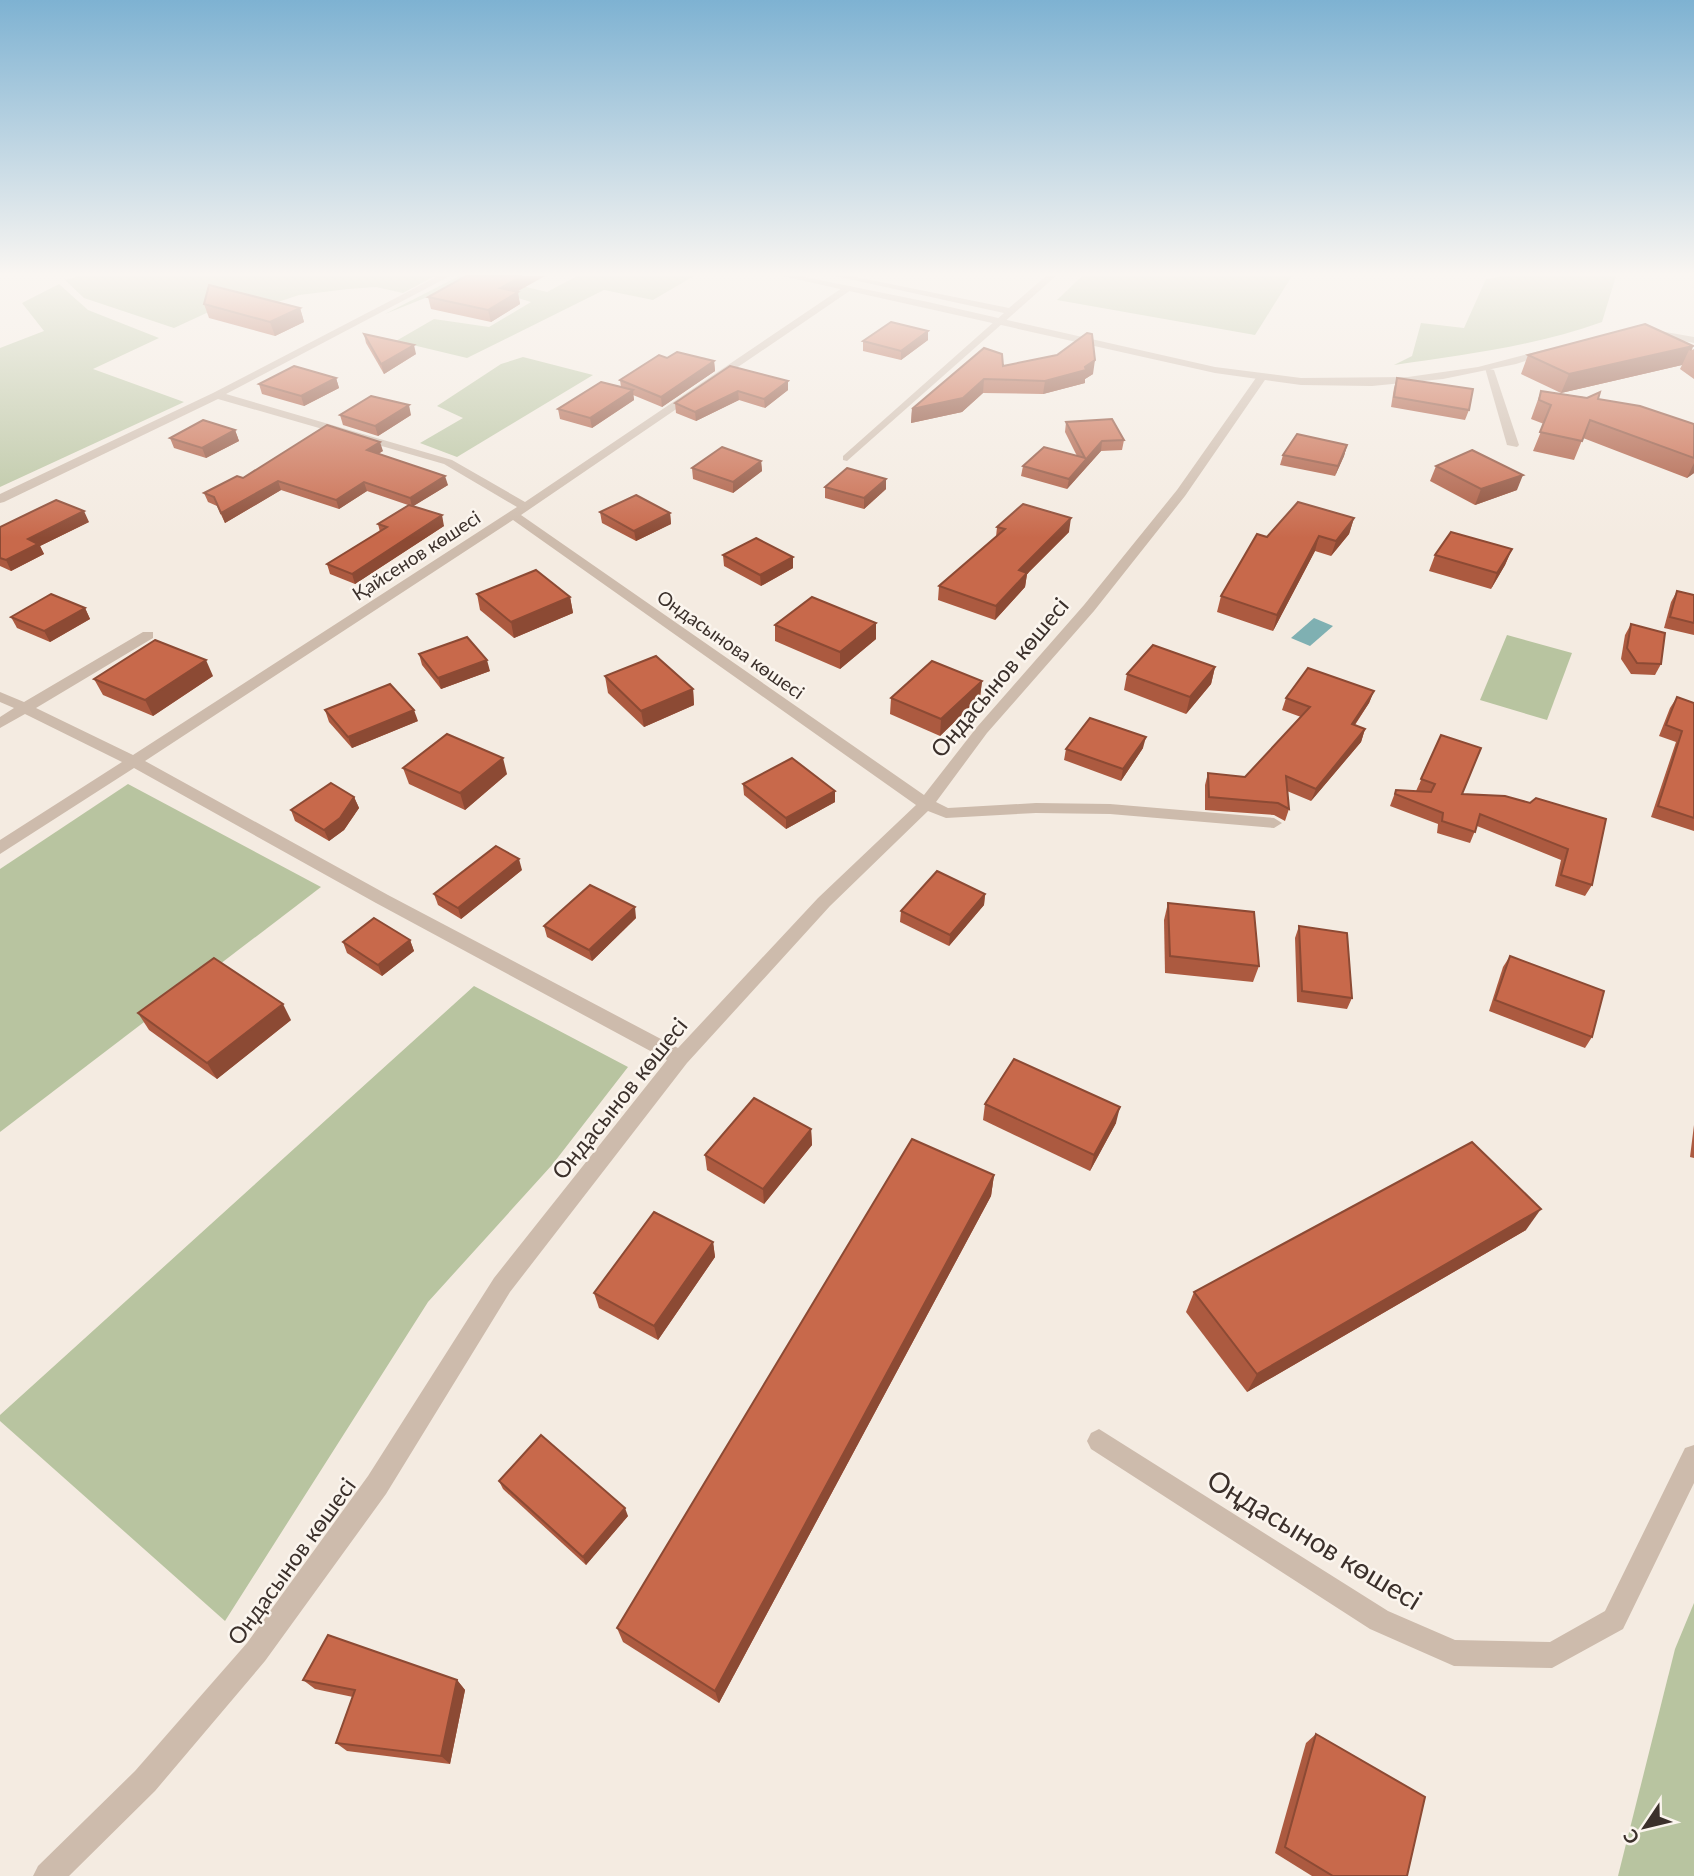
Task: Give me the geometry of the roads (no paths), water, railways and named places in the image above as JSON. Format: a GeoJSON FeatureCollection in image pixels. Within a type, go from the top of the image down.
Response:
{"type":"FeatureCollection","features":[{"type":"Feature","properties":{"kind":"street"},"geometry":{"type":"LineString","coordinates":[[0,499],[277,364]]}},
{"type":"Feature","properties":{"kind":"street","name":"Қайсенов көшесі"},"geometry":{"type":"LineString","coordinates":[[0,848],[519,511],[737,364]]}},
{"type":"Feature","properties":{"kind":"street"},"geometry":{"type":"LineString","coordinates":[[847,458],[954,364]]}},
{"type":"Feature","properties":{"kind":"street"},"geometry":{"type":"LineString","coordinates":[[1200,364],[1262,377],[1354,383],[1436,379],[1510,364]]}},
{"type":"Feature","properties":{"kind":"street"},"geometry":{"type":"LineString","coordinates":[[1489,370],[1513,444]]}},
{"type":"Feature","properties":{"kind":"street","name":"Ондасынов көшесі"},"geometry":{"type":"LineString","coordinates":[[48,1876],[145,1781],[256,1652],[377,1485],[502,1284],[680,1058],[824,902],[926,804],[982,730],[1089,608],[1181,493],[1262,377]]}},
{"type":"Feature","properties":{"kind":"street","name":"Ондасынова көшесі"},"geometry":{"type":"LineString","coordinates":[[217,395],[448,462],[926,804]]}},
{"type":"Feature","properties":{"kind":"street"},"geometry":{"type":"LineString","coordinates":[[0,723],[148,635]]}},
{"type":"Feature","properties":{"kind":"street"},"geometry":{"type":"LineString","coordinates":[[0,696],[135,762],[382,899],[680,1058]]}},
{"type":"Feature","properties":{"kind":"street"},"geometry":{"type":"LineString","coordinates":[[926,804],[946,813],[1036,808],[1110,809],[1274,823]]}},
{"type":"Feature","properties":{"kind":"street","name":"Оңдасынов көшесі"},"geometry":{"type":"LineString","coordinates":[[1099,1441],[1379,1620],[1454,1653],[1552,1655],[1614,1620],[1694,1457]]}},
{"type":"Feature","properties":{"kind":"water"},"geometry":{"type":"Polygon","coordinates":[[[1314,618],[1333,626],[1310,646],[1291,638],[1314,618]]]}}]}
